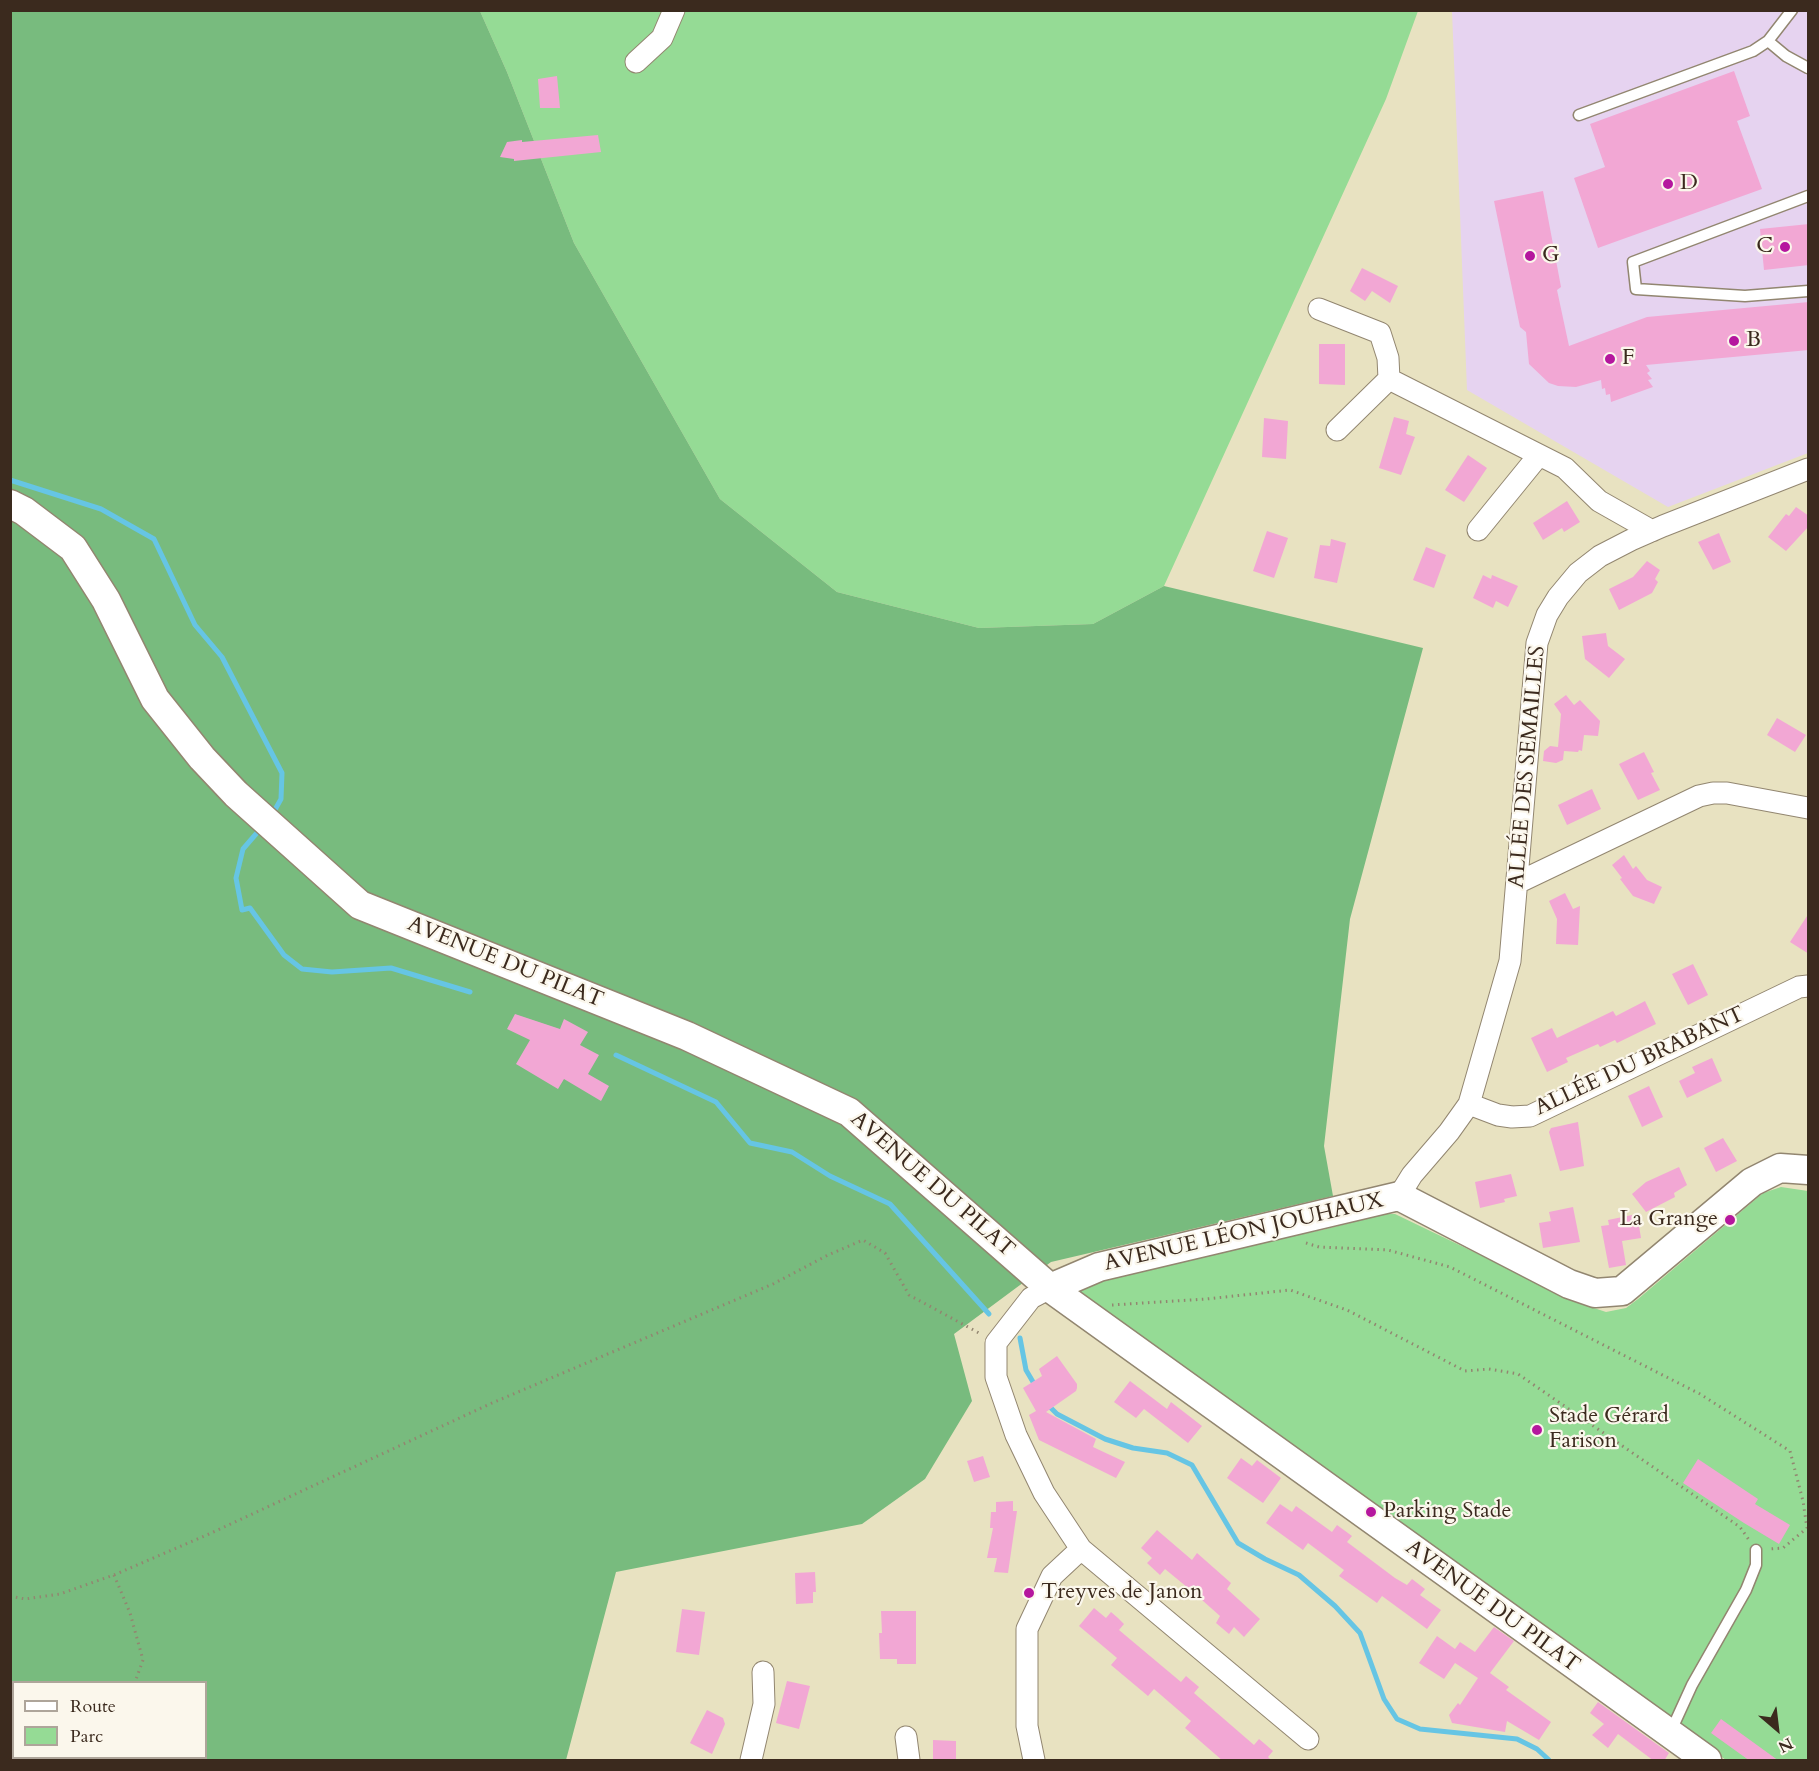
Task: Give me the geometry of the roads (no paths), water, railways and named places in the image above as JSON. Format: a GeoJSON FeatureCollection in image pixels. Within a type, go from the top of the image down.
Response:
{"type":"FeatureCollection","features":[{"type":"Feature","properties":{"kind":"main road","name":"AVENUE DU PILAT"},"geometry":{"type":"LineString","coordinates":[[10,504],[24,511],[73,548],[106,600],[155,699],[201,758],[236,794],[360,905],[687,1036],[849,1112],[1050,1288],[1707,1761]]}},
{"type":"Feature","properties":{"kind":"main road","name":"AVENUE LÉON JOUHAUX"},"geometry":{"type":"LineString","coordinates":[[1050,1288],[1099,1267],[1398,1196],[1569,1284],[1595,1293],[1622,1291],[1752,1182],[1780,1168],[1809,1170]]}},
{"type":"Feature","properties":{"kind":"street"},"geometry":{"type":"LineString","coordinates":[[636,62],[662,38],[674,10]]}},
{"type":"Feature","properties":{"kind":"street"},"geometry":{"type":"LineString","coordinates":[[1319,309],[1380,333],[1388,358],[1389,380],[1337,430]]}},
{"type":"Feature","properties":{"kind":"street"},"geometry":{"type":"LineString","coordinates":[[1389,380],[1565,468],[1599,501],[1652,531]]}},
{"type":"Feature","properties":{"kind":"street"},"geometry":{"type":"LineString","coordinates":[[1478,530],[1539,455]]}},
{"type":"Feature","properties":{"kind":"street","name":"ALLÉE DES SEMAILLES"},"geometry":{"type":"LineString","coordinates":[[1398,1196],[1412,1175],[1449,1132],[1468,1104],[1510,961],[1537,644],[1547,615],[1558,597],[1578,573],[1600,556],[1652,531],[1809,469]]}},
{"type":"Feature","properties":{"kind":"street"},"geometry":{"type":"LineString","coordinates":[[1517,883],[1700,796],[1727,793],[1809,808]]}},
{"type":"Feature","properties":{"kind":"street","name":"ALLÉE DU BRABANT"},"geometry":{"type":"LineString","coordinates":[[1468,1104],[1498,1115],[1530,1116],[1799,987],[1809,986]]}},
{"type":"Feature","properties":{"kind":"street"},"geometry":{"type":"LineString","coordinates":[[1050,1288],[1031,1298],[996,1342],[996,1377],[1016,1435],[1044,1493],[1081,1549],[1308,1739]]}},
{"type":"Feature","properties":{"kind":"street"},"geometry":{"type":"LineString","coordinates":[[1034,1761],[1027,1726],[1027,1629],[1052,1576],[1081,1549]]}},
{"type":"Feature","properties":{"kind":"street"},"geometry":{"type":"LineString","coordinates":[[751,1761],[764,1704],[763,1672]]}},
{"type":"Feature","properties":{"kind":"street"},"geometry":{"type":"LineString","coordinates":[[906,1737],[909,1761]]}},
{"type":"Feature","properties":{"kind":"lane"},"geometry":{"type":"LineString","coordinates":[[1579,115],[1752,51],[1768,41],[1792,10]]}},
{"type":"Feature","properties":{"kind":"lane"},"geometry":{"type":"LineString","coordinates":[[1768,41],[1786,56],[1809,68]]}},
{"type":"Feature","properties":{"kind":"lane"},"geometry":{"type":"LineString","coordinates":[[1809,196],[1633,262],[1636,289],[1746,296],[1809,291]]}},
{"type":"Feature","properties":{"kind":"lane"},"geometry":{"type":"LineString","coordinates":[[1670,1734],[1692,1685],[1746,1590],[1756,1565],[1756,1550]]}},
{"type":"Feature","properties":{"kind":"waterway"},"geometry":{"type":"LineString","coordinates":[[10,480],[101,509],[154,539],[195,625],[222,657],[282,773],[281,799],[272,815]]}},
{"type":"Feature","properties":{"kind":"waterway"},"geometry":{"type":"LineString","coordinates":[[262,827],[243,849],[236,878],[242,910],[250,908],[284,955],[302,969],[332,972],[391,968],[470,992]]}},
{"type":"Feature","properties":{"kind":"waterway"},"geometry":{"type":"LineString","coordinates":[[616,1055],[716,1102],[750,1143],[792,1152],[830,1176],[890,1204],[989,1314]]}},
{"type":"Feature","properties":{"kind":"waterway"},"geometry":{"type":"LineString","coordinates":[[1020,1338],[1026,1370],[1036,1387]]}},
{"type":"Feature","properties":{"kind":"waterway"},"geometry":{"type":"LineString","coordinates":[[1048,1405],[1057,1414],[1105,1439],[1133,1448],[1167,1453],[1192,1465],[1238,1543],[1299,1575],[1335,1606],[1360,1633],[1384,1699],[1397,1719],[1420,1729],[1517,1739],[1537,1749],[1549,1760]]}},
{"type":"Feature","properties":{"kind":"place","name":"D"},"geometry":{"type":"Point","coordinates":[1668,184]}},
{"type":"Feature","properties":{"kind":"place","name":"C"},"geometry":{"type":"Point","coordinates":[1785,247]}},
{"type":"Feature","properties":{"kind":"place","name":"G"},"geometry":{"type":"Point","coordinates":[1530,256]}},
{"type":"Feature","properties":{"kind":"place","name":"B"},"geometry":{"type":"Point","coordinates":[1734,341]}},
{"type":"Feature","properties":{"kind":"place","name":"F"},"geometry":{"type":"Point","coordinates":[1610,359]}},
{"type":"Feature","properties":{"kind":"place","name":"La Grange"},"geometry":{"type":"Point","coordinates":[1730,1220]}},
{"type":"Feature","properties":{"kind":"place","name":"Stade Gérard Farison"},"geometry":{"type":"Point","coordinates":[1537,1430]}},
{"type":"Feature","properties":{"kind":"place","name":"Parking Stade"},"geometry":{"type":"Point","coordinates":[1371,1512]}},
{"type":"Feature","properties":{"kind":"place","name":"Treyves de Janon"},"geometry":{"type":"Point","coordinates":[1029,1593]}}]}
